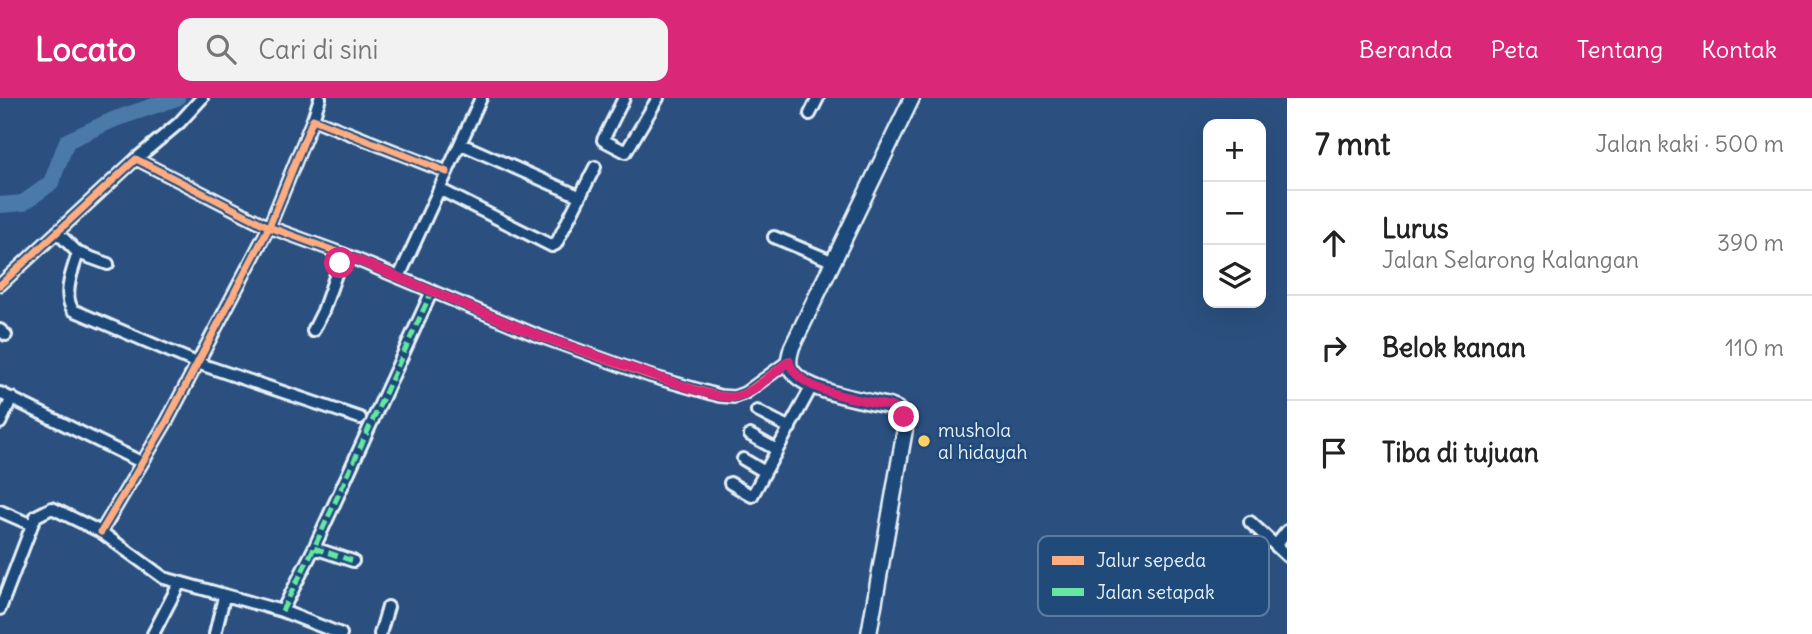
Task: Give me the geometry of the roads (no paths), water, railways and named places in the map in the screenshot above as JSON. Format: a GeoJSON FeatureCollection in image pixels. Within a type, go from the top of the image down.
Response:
{"type":"FeatureCollection","features":[{"type":"Feature","properties":{"kind":"main road"},"geometry":{"type":"LineString","coordinates":[[869,634],[901,461],[904,417],[897,409],[889,406],[812,386],[791,370],[789,361],[792,347],[912,98]]}},
{"type":"Feature","properties":{"kind":"street"},"geometry":{"type":"LineString","coordinates":[[0,285],[136,159],[179,124],[202,98]]}},
{"type":"Feature","properties":{"kind":"street"},"geometry":{"type":"LineString","coordinates":[[101,532],[167,421],[269,227],[320,98]]}},
{"type":"Feature","properties":{"kind":"street"},"geometry":{"type":"LineString","coordinates":[[399,277],[481,98]]}},
{"type":"Feature","properties":{"kind":"street"},"geometry":{"type":"LineString","coordinates":[[624,98],[603,140],[626,152],[658,98]]}},
{"type":"Feature","properties":{"kind":"street"},"geometry":{"type":"LineString","coordinates":[[810,114],[818,98]]}},
{"type":"Feature","properties":{"kind":"street"},"geometry":{"type":"LineString","coordinates":[[313,119],[447,172]]}},
{"type":"Feature","properties":{"kind":"street"},"geometry":{"type":"LineString","coordinates":[[461,144],[579,197]]}},
{"type":"Feature","properties":{"kind":"street"},"geometry":{"type":"LineString","coordinates":[[136,159],[269,227],[343,254],[537,335],[650,376],[719,396],[734,397],[746,393],[789,361]]}},
{"type":"Feature","properties":{"kind":"street"},"geometry":{"type":"LineString","coordinates":[[439,189],[552,246],[556,244],[595,167]]}},
{"type":"Feature","properties":{"kind":"street"},"geometry":{"type":"LineString","coordinates":[[57,232],[78,253],[108,264]]}},
{"type":"Feature","properties":{"kind":"street"},"geometry":{"type":"LineString","coordinates":[[774,237],[834,262]]}},
{"type":"Feature","properties":{"kind":"street"},"geometry":{"type":"LineString","coordinates":[[78,253],[68,296],[73,310],[197,363],[360,418]]}},
{"type":"Feature","properties":{"kind":"street"},"geometry":{"type":"LineString","coordinates":[[313,331],[343,254]]}},
{"type":"Feature","properties":{"kind":"street"},"geometry":{"type":"LineString","coordinates":[[282,611],[314,548],[432,291]]}},
{"type":"Feature","properties":{"kind":"street"},"geometry":{"type":"LineString","coordinates":[[730,483],[752,496],[812,386]]}},
{"type":"Feature","properties":{"kind":"street"},"geometry":{"type":"LineString","coordinates":[[0,393],[141,462]]}},
{"type":"Feature","properties":{"kind":"street"},"geometry":{"type":"LineString","coordinates":[[0,423],[12,398]]}},
{"type":"Feature","properties":{"kind":"street"},"geometry":{"type":"LineString","coordinates":[[757,411],[790,428]]}},
{"type":"Feature","properties":{"kind":"street"},"geometry":{"type":"LineString","coordinates":[[750,435],[777,450]]}},
{"type":"Feature","properties":{"kind":"street"},"geometry":{"type":"LineString","coordinates":[[743,459],[765,472]]}},
{"type":"Feature","properties":{"kind":"street"},"geometry":{"type":"LineString","coordinates":[[0,609],[36,516],[52,508],[101,532],[164,578],[224,597],[282,611],[340,634]]}},
{"type":"Feature","properties":{"kind":"street"},"geometry":{"type":"LineString","coordinates":[[0,511],[32,525]]}},
{"type":"Feature","properties":{"kind":"street"},"geometry":{"type":"LineString","coordinates":[[1250,522],[1266,536]]}},
{"type":"Feature","properties":{"kind":"street"},"geometry":{"type":"LineString","coordinates":[[1276,545],[1287,531]]}},
{"type":"Feature","properties":{"kind":"street"},"geometry":{"type":"LineString","coordinates":[[1269,539],[1287,555]]}},
{"type":"Feature","properties":{"kind":"street"},"geometry":{"type":"LineString","coordinates":[[314,548],[353,561]]}},
{"type":"Feature","properties":{"kind":"street"},"geometry":{"type":"LineString","coordinates":[[153,634],[179,584]]}},
{"type":"Feature","properties":{"kind":"street"},"geometry":{"type":"LineString","coordinates":[[215,634],[224,597]]}},
{"type":"Feature","properties":{"kind":"street"},"geometry":{"type":"LineString","coordinates":[[380,634],[388,607]]}},
{"type":"Feature","properties":{"kind":"waterway"},"geometry":{"type":"LineString","coordinates":[[0,205],[23,203],[51,183],[67,141],[115,119],[177,98]]}},
{"type":"Feature","properties":{"kind":"place","name":"mushola al hidayah"},"geometry":{"type":"Point","coordinates":[924,441]}}]}
